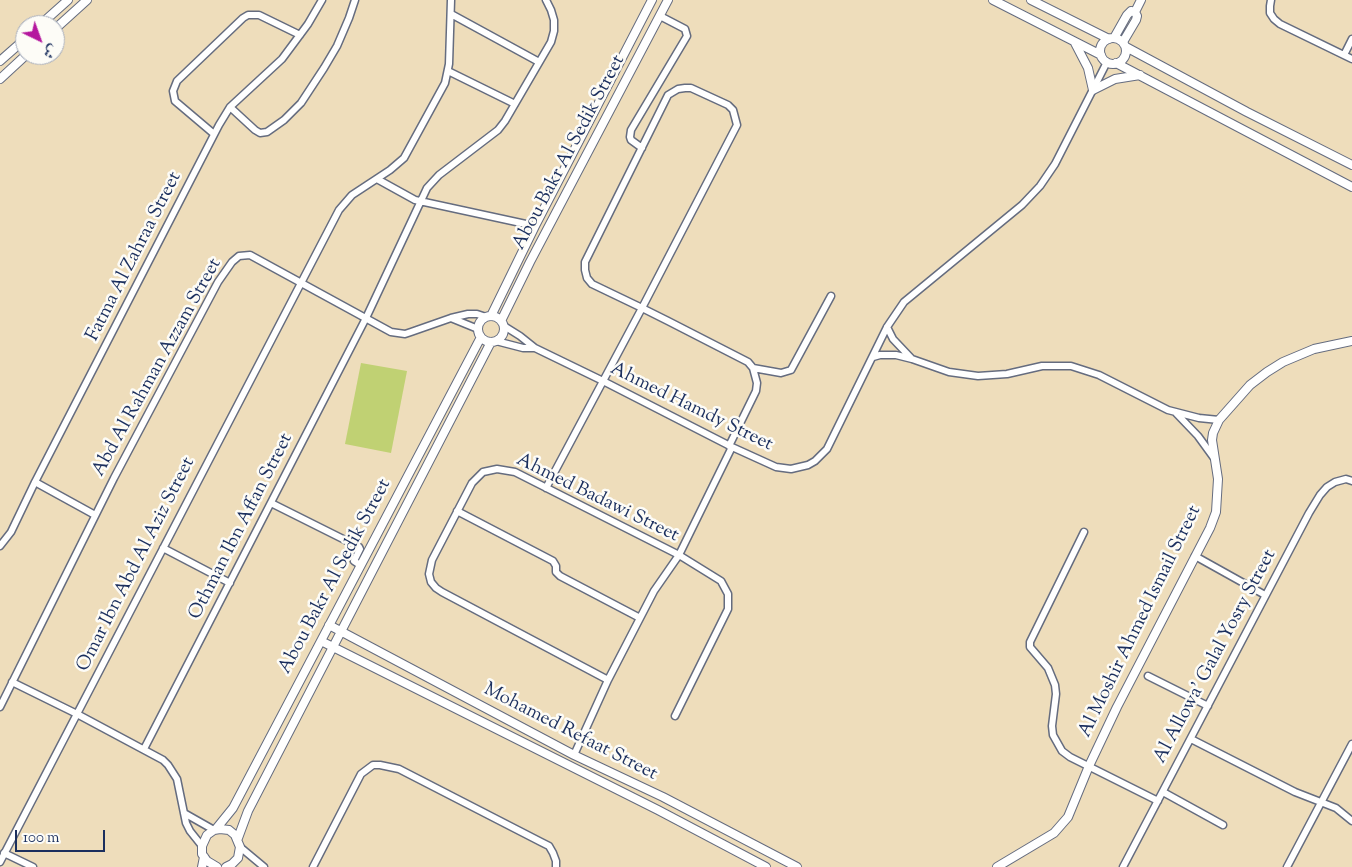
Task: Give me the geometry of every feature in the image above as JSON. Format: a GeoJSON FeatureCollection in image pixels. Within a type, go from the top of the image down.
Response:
{"type":"FeatureCollection","features":[{"type":"Feature","properties":{"kind":"street"},"geometry":{"type":"LineString","coordinates":[[51,15],[68,0]]}},
{"type":"Feature","properties":{"kind":"street"},"geometry":{"type":"LineString","coordinates":[[65,20],[87,0]]}},
{"type":"Feature","properties":{"kind":"street","name":"Fatma Al Zahraa Street"},"geometry":{"type":"LineString","coordinates":[[0,546],[11,532],[214,134],[230,107],[282,59],[322,0]]}},
{"type":"Feature","properties":{"kind":"street"},"geometry":{"type":"LineString","coordinates":[[230,107],[260,133],[267,132],[284,120],[300,103],[324,68],[349,18],[355,0]]}},
{"type":"Feature","properties":{"kind":"street","name":"Omar Ibn Abd Al Aziz Street"},"geometry":{"type":"LineString","coordinates":[[0,862],[343,204],[352,195],[398,164],[409,151],[445,83],[448,71],[451,0]]}},
{"type":"Feature","properties":{"kind":"street","name":"Othman Ibn Affan Street"},"geometry":{"type":"LineString","coordinates":[[144,749],[366,318],[420,202],[432,181],[498,130],[551,42],[554,20],[546,0]]}},
{"type":"Feature","properties":{"kind":"street","name":"Abou Bakr Al Sedik Street"},"geometry":{"type":"LineString","coordinates":[[489,316],[652,0]]}},
{"type":"Feature","properties":{"kind":"street","name":"Abou Bakr Al Sedik Street"},"geometry":{"type":"LineString","coordinates":[[503,324],[530,262],[668,0]]}},
{"type":"Feature","properties":{"kind":"street"},"geometry":{"type":"LineString","coordinates":[[993,0],[1101,55],[1107,62],[1116,63],[1140,75],[1352,187]]}},
{"type":"Feature","properties":{"kind":"street"},"geometry":{"type":"LineString","coordinates":[[1031,0],[1124,44],[1247,112],[1352,165]]}},
{"type":"Feature","properties":{"kind":"street"},"geometry":{"type":"LineString","coordinates":[[1116,63],[1125,56],[1124,44],[1137,18],[1135,12],[1141,0]]}},
{"type":"Feature","properties":{"kind":"street"},"geometry":{"type":"LineString","coordinates":[[1271,0],[1270,13],[1280,24],[1352,59]]}},
{"type":"Feature","properties":{"kind":"street"},"geometry":{"type":"LineString","coordinates":[[1101,55],[1102,45],[1112,38],[1127,14],[1135,12]]}},
{"type":"Feature","properties":{"kind":"street"},"geometry":{"type":"LineString","coordinates":[[450,14],[539,62]]}},
{"type":"Feature","properties":{"kind":"street"},"geometry":{"type":"LineString","coordinates":[[214,134],[174,101],[172,91],[176,81],[248,15],[258,15],[300,35]]}},
{"type":"Feature","properties":{"kind":"street"},"geometry":{"type":"LineString","coordinates":[[642,148],[631,140],[631,130],[687,36],[685,30],[660,16]]}},
{"type":"Feature","properties":{"kind":"street"},"geometry":{"type":"LineString","coordinates":[[1344,55],[1352,39]]}},
{"type":"Feature","properties":{"kind":"street"},"geometry":{"type":"LineString","coordinates":[[1074,42],[1088,68],[1093,90],[1116,79],[1140,75]]}},
{"type":"Feature","properties":{"kind":"street"},"geometry":{"type":"LineString","coordinates":[[0,61],[15,48]]}},
{"type":"Feature","properties":{"kind":"street","name":"Ahmed Hamdy Street"},"geometry":{"type":"LineString","coordinates":[[503,324],[535,348],[731,447],[776,467],[800,468],[815,461],[827,449],[887,327],[904,302],[1022,205],[1040,186],[1055,164],[1107,62]]}},
{"type":"Feature","properties":{"kind":"street"},"geometry":{"type":"LineString","coordinates":[[0,78],[15,65]]}},
{"type":"Feature","properties":{"kind":"street"},"geometry":{"type":"LineString","coordinates":[[448,71],[515,104]]}},
{"type":"Feature","properties":{"kind":"street"},"geometry":{"type":"LineString","coordinates":[[546,488],[642,308],[737,125],[733,110],[728,105],[691,88],[678,89],[668,95],[585,262],[585,270],[587,278],[592,284],[642,308],[748,362],[753,368],[757,383],[756,391],[679,555],[654,591],[608,680],[574,755]]}},
{"type":"Feature","properties":{"kind":"street"},"geometry":{"type":"LineString","coordinates":[[377,179],[420,202],[535,226]]}},
{"type":"Feature","properties":{"kind":"street","name":"Abd Al Rahman Azzam Street"},"geometry":{"type":"LineString","coordinates":[[0,707],[95,515],[218,282],[232,262],[239,256],[250,255],[391,332],[398,334],[411,332],[468,314],[489,316]]}},
{"type":"Feature","properties":{"kind":"street"},"geometry":{"type":"LineString","coordinates":[[753,368],[784,373],[791,370],[831,296]]}},
{"type":"Feature","properties":{"kind":"street"},"geometry":{"type":"LineString","coordinates":[[452,318],[493,341],[502,336],[503,324],[497,317],[489,316],[480,322],[479,333]]}},
{"type":"Feature","properties":{"kind":"street"},"geometry":{"type":"LineString","coordinates":[[887,327],[898,344],[912,359]]}},
{"type":"Feature","properties":{"kind":"street","name":"Abou Bakr Al Sedik Street"},"geometry":{"type":"LineString","coordinates":[[202,846],[204,838],[215,830],[233,808],[479,333]]}},
{"type":"Feature","properties":{"kind":"street","name":"Abou Bakr Al Sedik Street"},"geometry":{"type":"LineString","coordinates":[[229,867],[238,858],[239,842],[248,811],[493,341]]}},
{"type":"Feature","properties":{"kind":"street","name":"Ahmed Hamdy Street"},"geometry":{"type":"LineString","coordinates":[[493,341],[523,348],[535,348]]}},
{"type":"Feature","properties":{"kind":"street","name":"Al Moshir Ahmed Ismail Street"},"geometry":{"type":"LineString","coordinates":[[997,867],[1054,833],[1062,826],[1068,816],[1117,707],[1210,528],[1216,512],[1218,479],[1212,440],[1215,426],[1219,420],[1250,385],[1283,362],[1314,350],[1352,341]]}},
{"type":"Feature","properties":{"kind":"street"},"geometry":{"type":"LineString","coordinates":[[872,357],[888,354],[912,359],[949,372],[978,376],[1007,374],[1042,366],[1071,366],[1099,375],[1159,406],[1175,412],[1199,418],[1219,420]]}},
{"type":"Feature","properties":{"kind":"street"},"geometry":{"type":"LineString","coordinates":[[1175,412],[1188,425],[1214,458]]}},
{"type":"Feature","properties":{"kind":"street","name":"Ahmed Badawi Street"},"geometry":{"type":"LineString","coordinates":[[608,680],[436,588],[431,582],[430,567],[457,511],[477,477],[490,470],[504,469],[515,472],[679,555],[721,581],[729,601],[728,609],[675,716]]}},
{"type":"Feature","properties":{"kind":"street","name":"Al Allowa' Galal Yosry Street"},"geometry":{"type":"LineString","coordinates":[[1123,867],[1265,595],[1320,495],[1335,482],[1352,481]]}},
{"type":"Feature","properties":{"kind":"street"},"geometry":{"type":"LineString","coordinates":[[35,482],[95,515]]}},
{"type":"Feature","properties":{"kind":"street"},"geometry":{"type":"LineString","coordinates":[[271,503],[359,547],[354,561],[360,565]]}},
{"type":"Feature","properties":{"kind":"street"},"geometry":{"type":"LineString","coordinates":[[457,511],[554,562],[556,572],[560,576],[640,618]]}},
{"type":"Feature","properties":{"kind":"street"},"geometry":{"type":"LineString","coordinates":[[1084,532],[1031,639],[1030,645],[1048,668],[1055,685],[1056,694],[1052,726],[1057,744],[1070,757],[1158,801]]}},
{"type":"Feature","properties":{"kind":"street"},"geometry":{"type":"LineString","coordinates":[[163,548],[230,583]]}},
{"type":"Feature","properties":{"kind":"street"},"geometry":{"type":"LineString","coordinates":[[1195,556],[1265,595]]}},
{"type":"Feature","properties":{"kind":"street","name":"Mohamed Refaat Street"},"geometry":{"type":"LineString","coordinates":[[329,625],[574,755],[663,797],[798,867]]}},
{"type":"Feature","properties":{"kind":"street","name":"Mohamed Refaat Street"},"geometry":{"type":"LineString","coordinates":[[321,641],[668,815],[766,867]]}},
{"type":"Feature","properties":{"kind":"street"},"geometry":{"type":"LineString","coordinates":[[1148,676],[1208,706]]}},
{"type":"Feature","properties":{"kind":"street"},"geometry":{"type":"LineString","coordinates":[[12,682],[163,760],[177,779],[190,831],[202,846],[204,857],[202,867]]}},
{"type":"Feature","properties":{"kind":"street"},"geometry":{"type":"LineString","coordinates":[[1190,739],[1294,792],[1343,812],[1352,820]]}},
{"type":"Feature","properties":{"kind":"street"},"geometry":{"type":"LineString","coordinates":[[1287,867],[1352,744]]}},
{"type":"Feature","properties":{"kind":"street"},"geometry":{"type":"LineString","coordinates":[[313,867],[355,783],[366,768],[380,765],[399,769],[549,846],[556,861],[556,867]]}},
{"type":"Feature","properties":{"kind":"street"},"geometry":{"type":"LineString","coordinates":[[1163,792],[1223,826]]}},
{"type":"Feature","properties":{"kind":"street"},"geometry":{"type":"LineString","coordinates":[[658,810],[662,804],[663,797]]}},
{"type":"Feature","properties":{"kind":"street"},"geometry":{"type":"LineString","coordinates":[[668,815],[673,803]]}},
{"type":"Feature","properties":{"kind":"street"},"geometry":{"type":"LineString","coordinates":[[184,813],[215,830],[229,830],[264,867]]}},
{"type":"Feature","properties":{"kind":"street"},"geometry":{"type":"LineString","coordinates":[[4,853],[33,867]]}},
{"type":"Feature","properties":{"kind":"street"},"geometry":{"type":"LineString","coordinates":[[204,857],[210,864],[217,867]]}},
{"type":"Feature","properties":{"kind":"green space"},"geometry":{"type":"Polygon","coordinates":[[[361,363],[407,371],[391,453],[345,444],[361,363]]]}}]}
